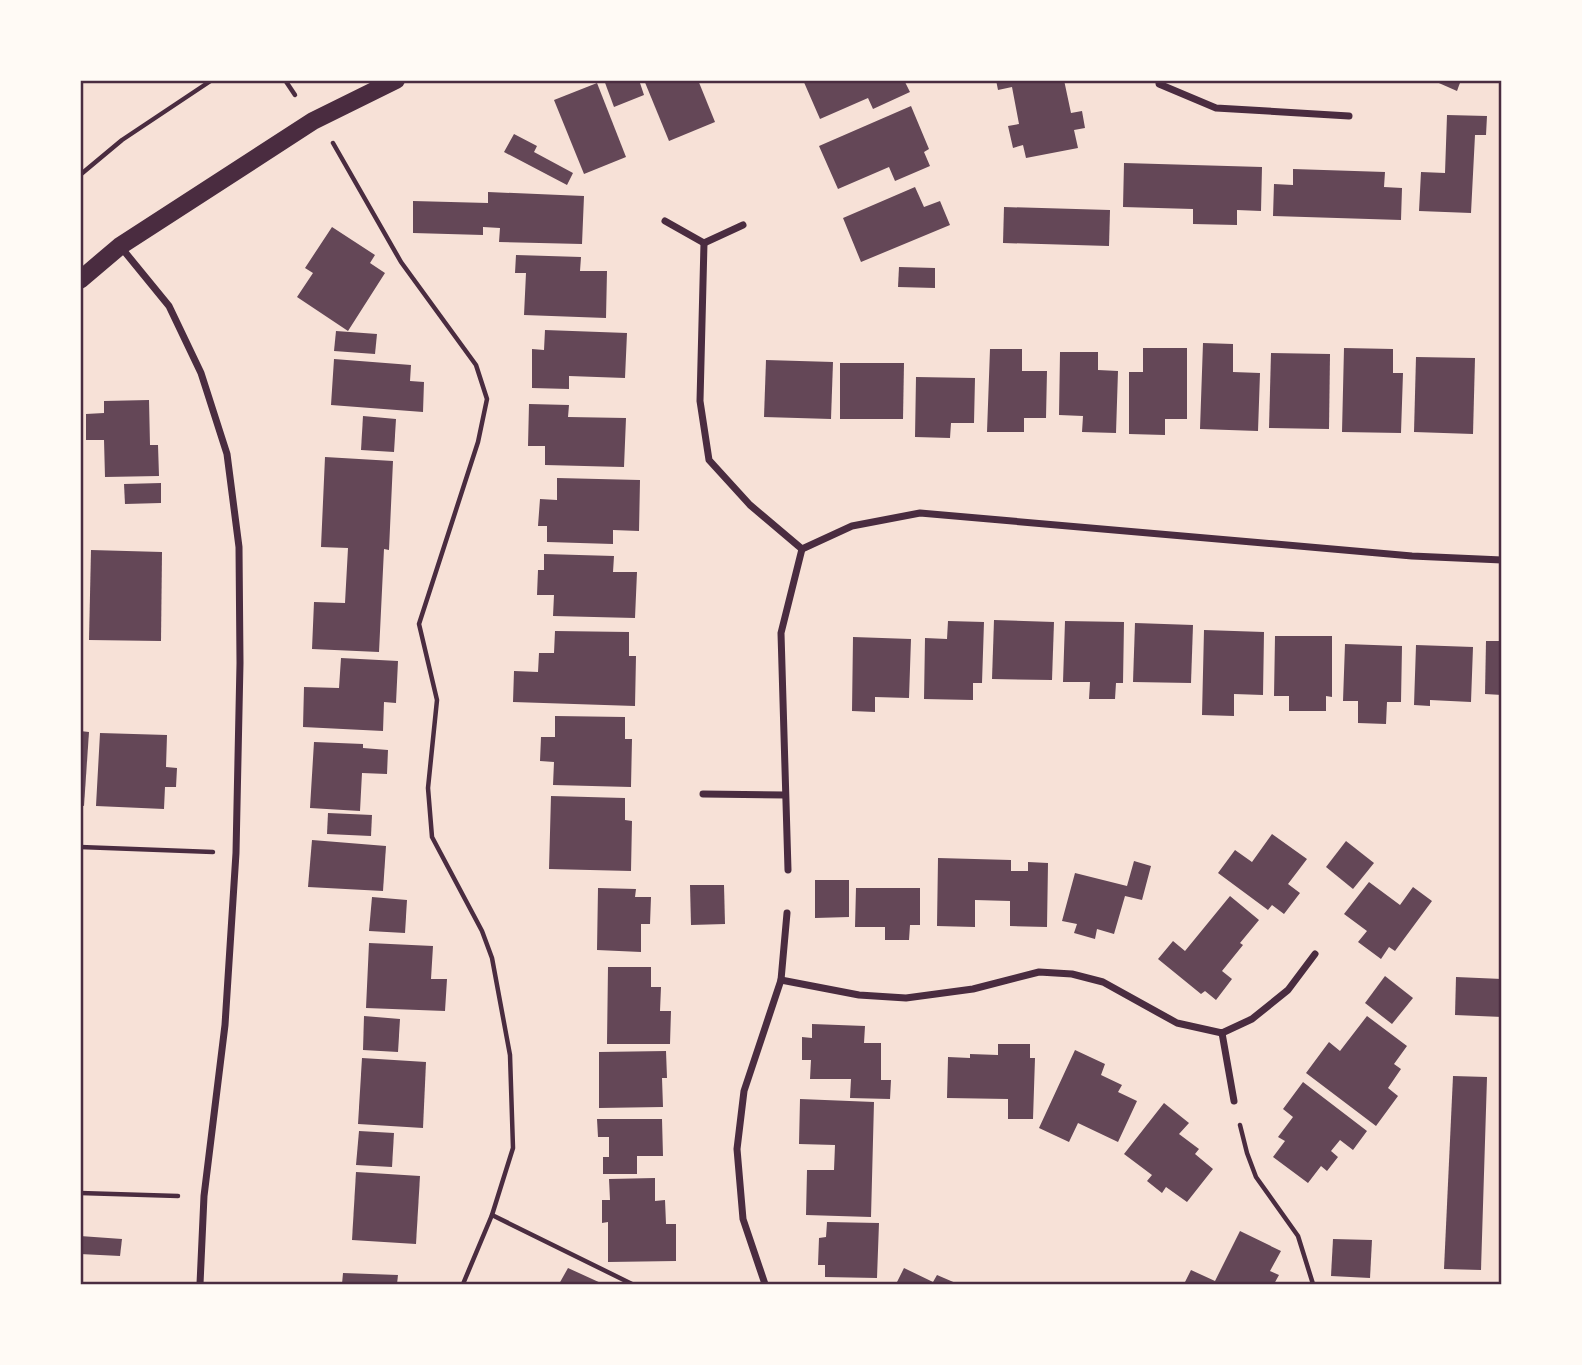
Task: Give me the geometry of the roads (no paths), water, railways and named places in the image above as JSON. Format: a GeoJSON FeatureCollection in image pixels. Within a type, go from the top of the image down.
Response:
{"type":"FeatureCollection","features":[{"type":"Feature","properties":{"kind":"main road"},"geometry":{"type":"LineString","coordinates":[[80,280],[120,246],[313,121],[396,80]]}},
{"type":"Feature","properties":{"kind":"street"},"geometry":{"type":"LineString","coordinates":[[1159,80],[1159,84],[1216,108],[1349,116]]}},
{"type":"Feature","properties":{"kind":"street"},"geometry":{"type":"LineString","coordinates":[[665,221],[704,243]]}},
{"type":"Feature","properties":{"kind":"street"},"geometry":{"type":"LineString","coordinates":[[704,243],[743,226]]}},
{"type":"Feature","properties":{"kind":"street"},"geometry":{"type":"LineString","coordinates":[[704,243],[700,401],[709,460],[750,505],[802,549]]}},
{"type":"Feature","properties":{"kind":"street"},"geometry":{"type":"LineString","coordinates":[[120,246],[169,306],[201,373],[227,454],[239,547],[240,663],[236,853],[225,1025],[204,1196],[200,1284]]}},
{"type":"Feature","properties":{"kind":"street"},"geometry":{"type":"LineString","coordinates":[[802,549],[852,526],[920,513],[1412,556],[1502,560]]}},
{"type":"Feature","properties":{"kind":"street"},"geometry":{"type":"LineString","coordinates":[[788,870],[781,633],[802,549]]}},
{"type":"Feature","properties":{"kind":"street"},"geometry":{"type":"LineString","coordinates":[[703,794],[785,795]]}},
{"type":"Feature","properties":{"kind":"street"},"geometry":{"type":"LineString","coordinates":[[765,1284],[743,1219],[737,1149],[744,1091],[781,980],[787,913]]}},
{"type":"Feature","properties":{"kind":"street"},"geometry":{"type":"LineString","coordinates":[[781,980],[859,995],[906,998],[973,989],[1039,972],[1072,974],[1103,982],[1177,1023],[1222,1033],[1252,1019],[1288,990],[1315,954]]}},
{"type":"Feature","properties":{"kind":"street"},"geometry":{"type":"LineString","coordinates":[[1222,1033],[1234,1101]]}}]}
